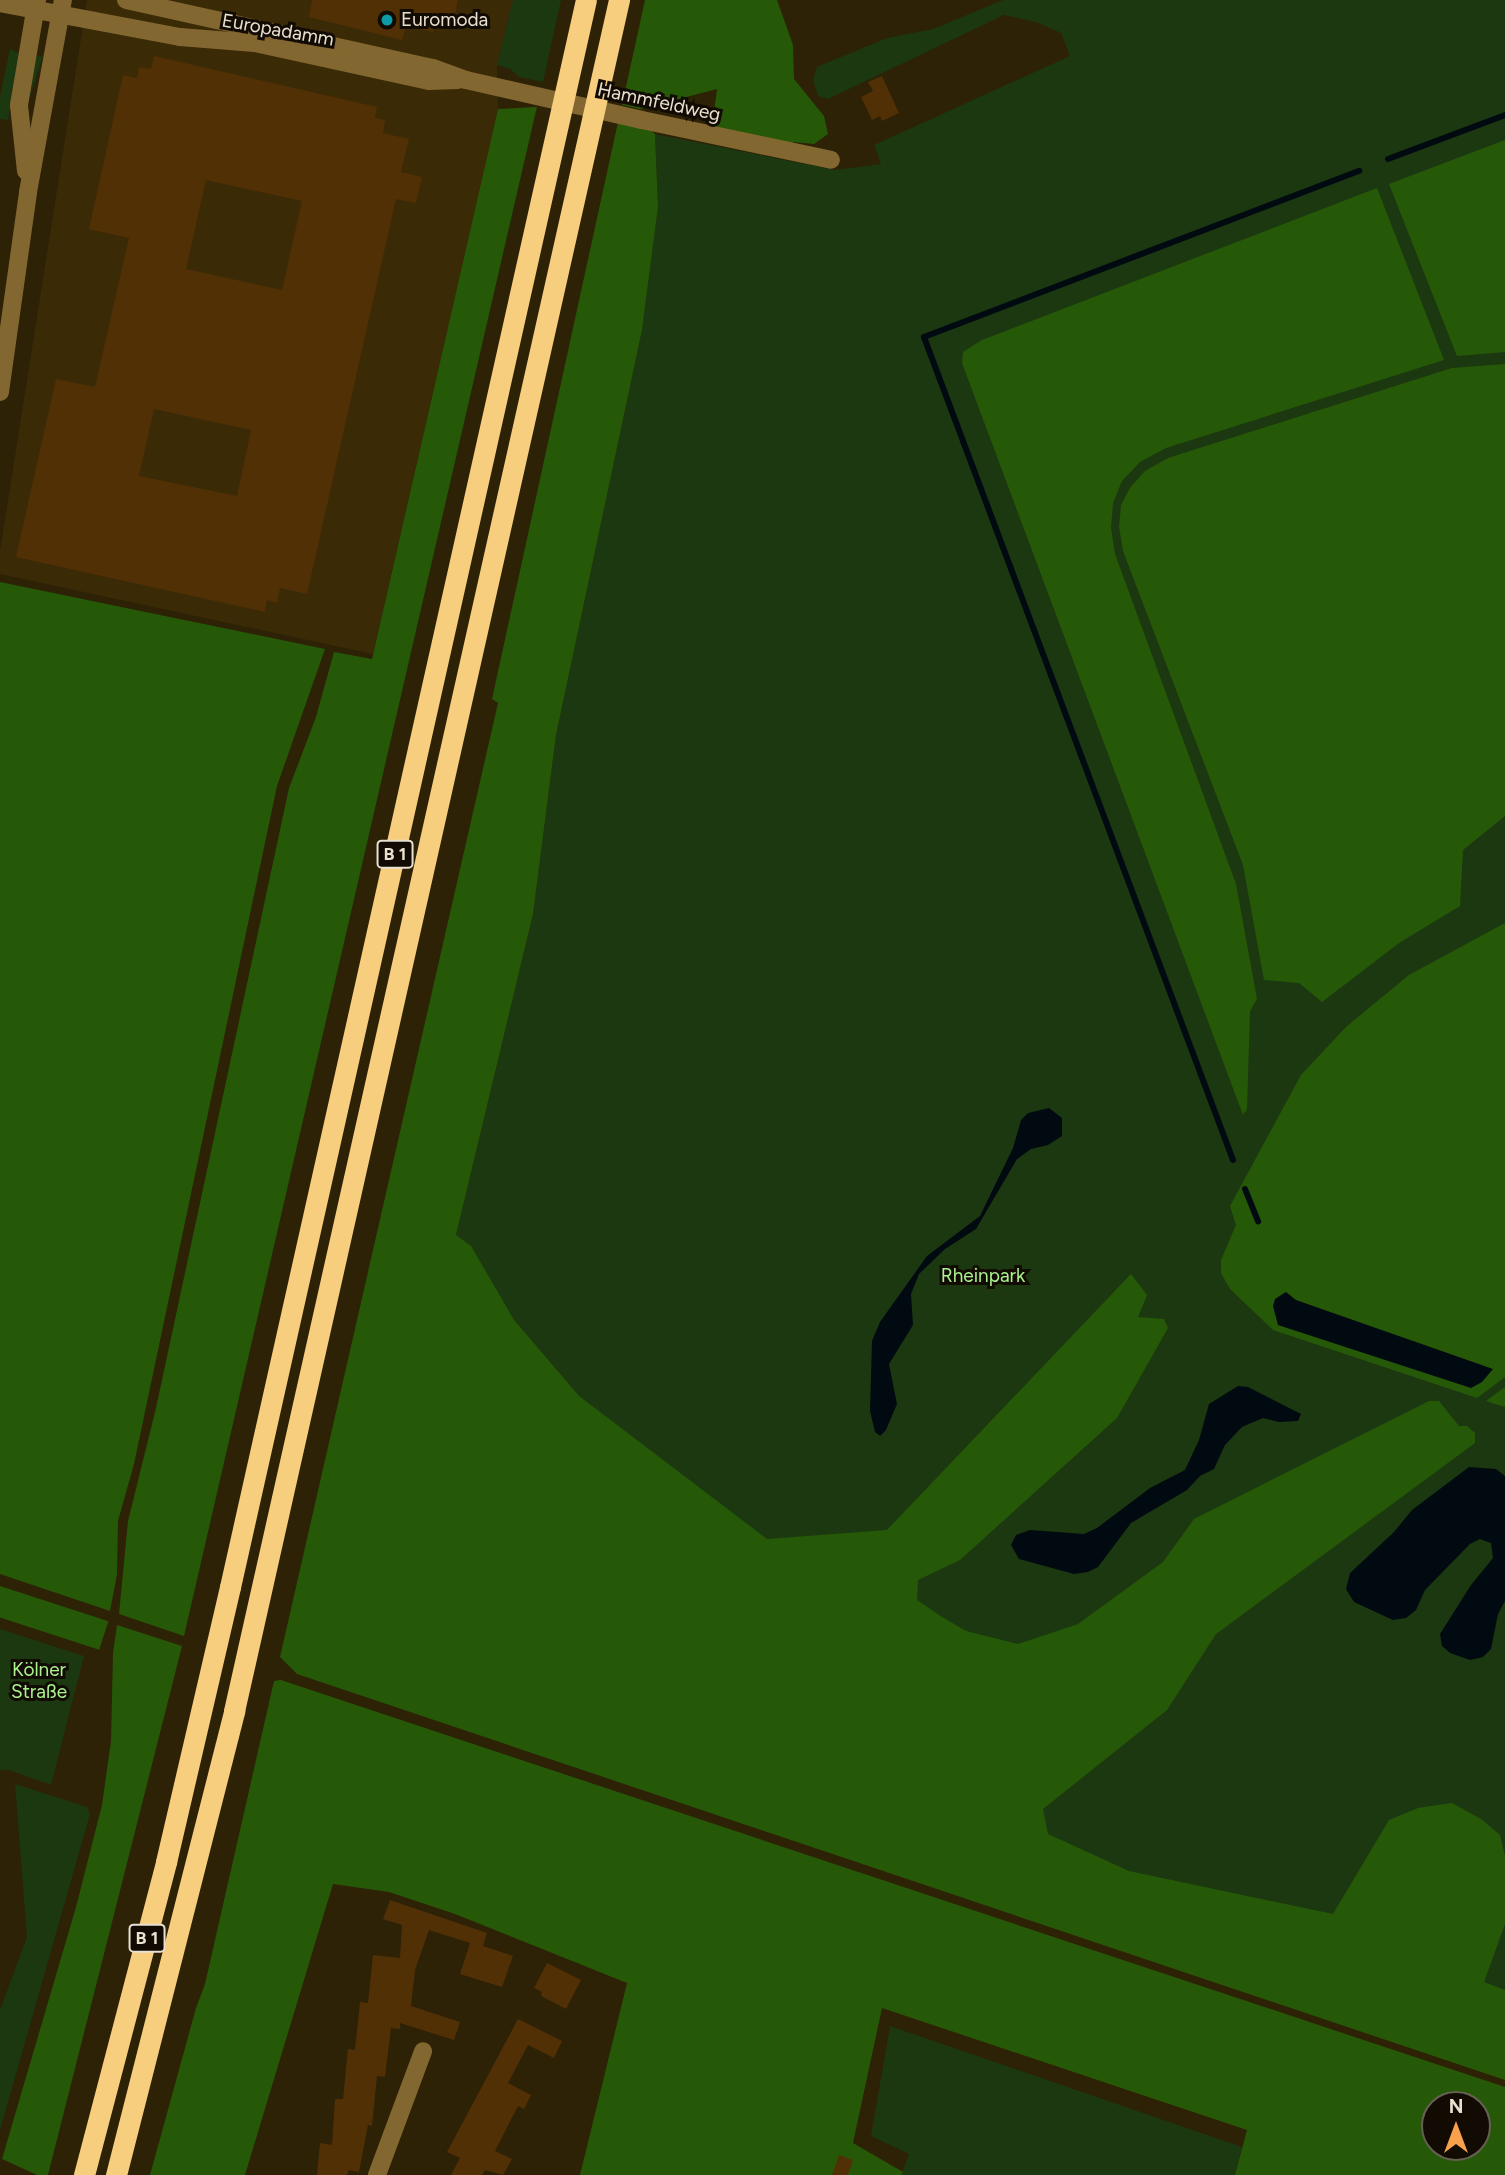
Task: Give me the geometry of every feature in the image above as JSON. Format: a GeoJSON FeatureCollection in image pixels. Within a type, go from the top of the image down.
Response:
{"type":"FeatureCollection","features":[{"type":"Feature","properties":{"kind":"highway","name":"B 1"},"geometry":{"type":"LineString","coordinates":[[84,2175],[139,1969],[230,1587],[586,0]]}},
{"type":"Feature","properties":{"kind":"highway","name":"B 1"},"geometry":{"type":"LineString","coordinates":[[116,2175],[234,1711],[619,0]]}},
{"type":"Feature","properties":{"kind":"street","name":"Europadamm"},"geometry":{"type":"LineString","coordinates":[[126,0],[433,68],[472,81]]}},
{"type":"Feature","properties":{"kind":"street","name":"Europadamm"},"geometry":{"type":"LineString","coordinates":[[0,4],[62,6],[180,37],[255,43],[429,81],[472,81]]}},
{"type":"Feature","properties":{"kind":"street"},"geometry":{"type":"LineString","coordinates":[[28,192],[19,105],[36,4]]}},
{"type":"Feature","properties":{"kind":"street"},"geometry":{"type":"LineString","coordinates":[[0,392],[28,192],[62,6]]}},
{"type":"Feature","properties":{"kind":"street","name":"Hammfeldweg"},"geometry":{"type":"LineString","coordinates":[[472,81],[831,160]]}},
{"type":"Feature","properties":{"kind":"street"},"geometry":{"type":"LineString","coordinates":[[377,2175],[423,2051]]}},
{"type":"Feature","properties":{"kind":"shaded area"},"geometry":{"type":"Polygon","coordinates":[[[87,0],[513,0],[497,65],[498,109],[373,654],[0,574],[0,551],[87,0]]]}},
{"type":"Feature","properties":{"kind":"shaded area"},"geometry":{"type":"Polygon","coordinates":[[[1049,1108],[1062,1118],[1062,1136],[1048,1145],[1031,1149],[1017,1159],[976,1229],[945,1249],[919,1274],[911,1294],[913,1325],[889,1364],[897,1404],[886,1430],[880,1436],[875,1432],[870,1411],[872,1341],[880,1322],[927,1256],[980,1216],[1013,1148],[1021,1120],[1028,1113],[1049,1108]]]}},
{"type":"Feature","properties":{"kind":"shaded area"},"geometry":{"type":"Polygon","coordinates":[[[1286,1292],[1296,1300],[1493,1369],[1482,1382],[1471,1388],[1278,1325],[1273,1306],[1275,1299],[1286,1292]]]}},
{"type":"Feature","properties":{"kind":"shaded area"},"geometry":{"type":"Polygon","coordinates":[[[1238,1386],[1248,1387],[1301,1414],[1298,1421],[1279,1422],[1263,1418],[1242,1427],[1225,1445],[1214,1469],[1200,1476],[1187,1490],[1131,1523],[1098,1567],[1088,1572],[1074,1574],[1019,1559],[1011,1545],[1016,1535],[1030,1530],[1084,1534],[1097,1528],[1150,1488],[1185,1470],[1199,1440],[1209,1404],[1238,1386]]]}},
{"type":"Feature","properties":{"kind":"shaded area"},"geometry":{"type":"Polygon","coordinates":[[[1469,1467],[1496,1469],[1505,1476],[1505,1601],[1498,1614],[1491,1649],[1483,1657],[1470,1660],[1450,1653],[1442,1646],[1440,1634],[1471,1585],[1493,1558],[1491,1543],[1480,1539],[1470,1544],[1425,1590],[1416,1610],[1406,1618],[1393,1620],[1354,1602],[1346,1589],[1350,1573],[1394,1532],[1412,1510],[1469,1467]]]}},
{"type":"Feature","properties":{"kind":"green space"},"geometry":{"type":"Polygon","coordinates":[[[513,0],[561,0],[543,82],[519,77],[510,69],[497,65],[513,0]]]}},
{"type":"Feature","properties":{"kind":"green space"},"geometry":{"type":"Polygon","coordinates":[[[645,0],[777,0],[793,45],[794,79],[824,116],[828,134],[814,144],[793,142],[793,145],[712,127],[717,89],[640,109],[622,105],[645,0]]]}},
{"type":"Feature","properties":{"kind":"green space","name":"Rheinpark"},"geometry":{"type":"Polygon","coordinates":[[[1003,0],[1505,0],[1505,1990],[353,1626],[456,1235],[533,914],[556,735],[642,330],[658,207],[655,134],[835,170],[881,164],[874,145],[1070,56],[1061,33],[1036,22],[1004,15],[828,99],[818,96],[813,80],[817,67],[887,38],[933,29],[1003,0]]]}},
{"type":"Feature","properties":{"kind":"green space"},"geometry":{"type":"Polygon","coordinates":[[[10,49],[19,53],[8,120],[0,119],[0,96],[10,49]]]}},
{"type":"Feature","properties":{"kind":"green space"},"geometry":{"type":"Polygon","coordinates":[[[37,55],[43,57],[27,104],[22,103],[37,55]]]}},
{"type":"Feature","properties":{"kind":"green space"},"geometry":{"type":"Polygon","coordinates":[[[537,107],[184,1636],[119,1614],[128,1521],[156,1408],[289,788],[316,717],[334,652],[372,659],[498,109],[537,107]]]}},
{"type":"Feature","properties":{"kind":"green space"},"geometry":{"type":"Polygon","coordinates":[[[618,122],[649,128],[655,134],[658,207],[642,330],[556,735],[533,914],[456,1235],[471,1246],[514,1320],[579,1396],[767,1539],[887,1530],[1131,1274],[1147,1295],[1138,1317],[1164,1319],[1168,1328],[1117,1418],[960,1560],[918,1580],[917,1600],[942,1617],[966,1631],[1018,1644],[1078,1624],[1163,1562],[1194,1519],[1429,1401],[1439,1401],[1459,1426],[1467,1426],[1475,1433],[1475,1443],[1216,1634],[1167,1710],[1043,1809],[1048,1834],[1129,1871],[1333,1914],[1389,1820],[1418,1808],[1452,1803],[1481,1819],[1500,1835],[1505,1856],[1505,1924],[1484,1982],[1505,1990],[1505,2080],[297,1674],[280,1657],[498,703],[492,699],[618,122]]]}},
{"type":"Feature","properties":{"kind":"green space"},"geometry":{"type":"Polygon","coordinates":[[[1505,140],[1505,352],[1457,356],[1389,184],[1505,140]]]}},
{"type":"Feature","properties":{"kind":"green space"},"geometry":{"type":"Polygon","coordinates":[[[1377,188],[1444,360],[1166,448],[1140,462],[1122,481],[1113,503],[1111,528],[1115,554],[1236,884],[1257,999],[1250,1011],[1247,1109],[1243,1115],[962,363],[963,352],[982,340],[1377,188]]]}},
{"type":"Feature","properties":{"kind":"green space"},"geometry":{"type":"Polygon","coordinates":[[[1505,364],[1505,816],[1463,850],[1460,906],[1399,943],[1322,1002],[1299,983],[1264,980],[1243,865],[1123,551],[1119,527],[1121,505],[1130,488],[1145,471],[1168,458],[1452,368],[1505,364]]]}},
{"type":"Feature","properties":{"kind":"green space"},"geometry":{"type":"Polygon","coordinates":[[[0,582],[325,649],[277,786],[134,1464],[118,1521],[117,1574],[110,1611],[0,1574],[0,582]]]}},
{"type":"Feature","properties":{"kind":"green space"},"geometry":{"type":"Polygon","coordinates":[[[1505,923],[1505,1377],[1477,1398],[1273,1330],[1230,1289],[1221,1273],[1221,1260],[1236,1225],[1230,1206],[1301,1075],[1346,1027],[1409,975],[1505,923]]]}},
{"type":"Feature","properties":{"kind":"green space"},"geometry":{"type":"Polygon","coordinates":[[[1505,1387],[1505,1407],[1486,1401],[1505,1387]]]}},
{"type":"Feature","properties":{"kind":"green space"},"geometry":{"type":"Polygon","coordinates":[[[0,1586],[108,1621],[99,1650],[0,1618],[0,1586]]]}},
{"type":"Feature","properties":{"kind":"green space"},"geometry":{"type":"Polygon","coordinates":[[[117,1625],[182,1646],[48,2175],[37,2175],[2,2159],[76,1907],[102,1805],[111,1741],[113,1653],[117,1625]]]}},
{"type":"Feature","properties":{"kind":"green space","name":"Kölner Straße"},"geometry":{"type":"Polygon","coordinates":[[[0,1629],[84,1656],[51,1785],[9,1770],[0,1770],[0,1629]]]}},
{"type":"Feature","properties":{"kind":"green space"},"geometry":{"type":"Polygon","coordinates":[[[281,1680],[1505,2087],[1505,2175],[1235,2175],[1247,2130],[882,2008],[853,2143],[903,2172],[901,2175],[580,2175],[627,1983],[455,1914],[389,1892],[333,1884],[245,2175],[150,2175],[205,1984],[274,1681],[281,1680]]]}},
{"type":"Feature","properties":{"kind":"green space"},"geometry":{"type":"Polygon","coordinates":[[[15,1784],[87,1807],[90,1814],[0,2130],[0,2010],[27,1937],[15,1784]]]}},
{"type":"Feature","properties":{"kind":"green space"},"geometry":{"type":"Polygon","coordinates":[[[890,2026],[1242,2147],[1235,2175],[901,2175],[909,2154],[871,2136],[890,2026]]]}},
{"type":"Feature","properties":{"kind":"building","name":"Euromoda"},"geometry":{"type":"Polygon","coordinates":[[[312,0],[458,0],[453,24],[435,20],[433,32],[406,26],[402,40],[309,17],[312,0]]]}},
{"type":"Feature","properties":{"kind":"building"},"geometry":{"type":"Polygon","coordinates":[[[154,56],[377,107],[375,118],[385,120],[383,133],[409,139],[401,172],[422,177],[416,203],[396,199],[307,594],[280,588],[277,603],[267,600],[265,612],[16,557],[56,379],[95,387],[129,238],[89,229],[123,75],[137,78],[139,67],[151,69],[154,56]],[[206,180],[186,269],[282,290],[302,201],[206,180]],[[154,409],[139,476],[237,496],[251,430],[154,409]]]}},
{"type":"Feature","properties":{"kind":"building"},"geometry":{"type":"Polygon","coordinates":[[[882,76],[899,113],[882,121],[880,116],[872,120],[861,97],[873,91],[868,82],[882,76]]]}},
{"type":"Feature","properties":{"kind":"building"},"geometry":{"type":"Polygon","coordinates":[[[390,1900],[487,1933],[483,1946],[513,1956],[502,1987],[460,1974],[470,1943],[429,1930],[415,1970],[411,2006],[460,2022],[454,2040],[400,2023],[400,2029],[391,2028],[385,2077],[377,2076],[372,2126],[368,2125],[359,2172],[349,2170],[347,2175],[317,2175],[320,2143],[332,2145],[335,2099],[343,2099],[348,2049],[355,2050],[360,2002],[368,2003],[373,1955],[400,1958],[402,1925],[383,1919],[390,1900]]]}},
{"type":"Feature","properties":{"kind":"building"},"geometry":{"type":"Polygon","coordinates":[[[547,1963],[581,1980],[566,2009],[541,1996],[542,1992],[534,1988],[547,1963]]]}},
{"type":"Feature","properties":{"kind":"building"},"geometry":{"type":"Polygon","coordinates":[[[518,2019],[562,2041],[554,2058],[528,2045],[508,2083],[531,2095],[524,2109],[518,2106],[495,2151],[512,2159],[503,2175],[485,2170],[482,2175],[451,2175],[460,2158],[447,2152],[518,2019]]]}},
{"type":"Feature","properties":{"kind":"building"},"geometry":{"type":"Polygon","coordinates":[[[839,2155],[853,2160],[848,2175],[832,2175],[839,2155]]]}},
{"type":"Feature","properties":{"kind":"waterway"},"geometry":{"type":"LineString","coordinates":[[1388,159],[1505,115]]}},
{"type":"Feature","properties":{"kind":"waterway"},"geometry":{"type":"LineString","coordinates":[[1233,1160],[924,337],[1359,171]]}},
{"type":"Feature","properties":{"kind":"waterway"},"geometry":{"type":"LineString","coordinates":[[1245,1189],[1258,1221]]}},
{"type":"Feature","properties":{"kind":"place","name":"Euromoda"},"geometry":{"type":"Point","coordinates":[387,20]}}]}
